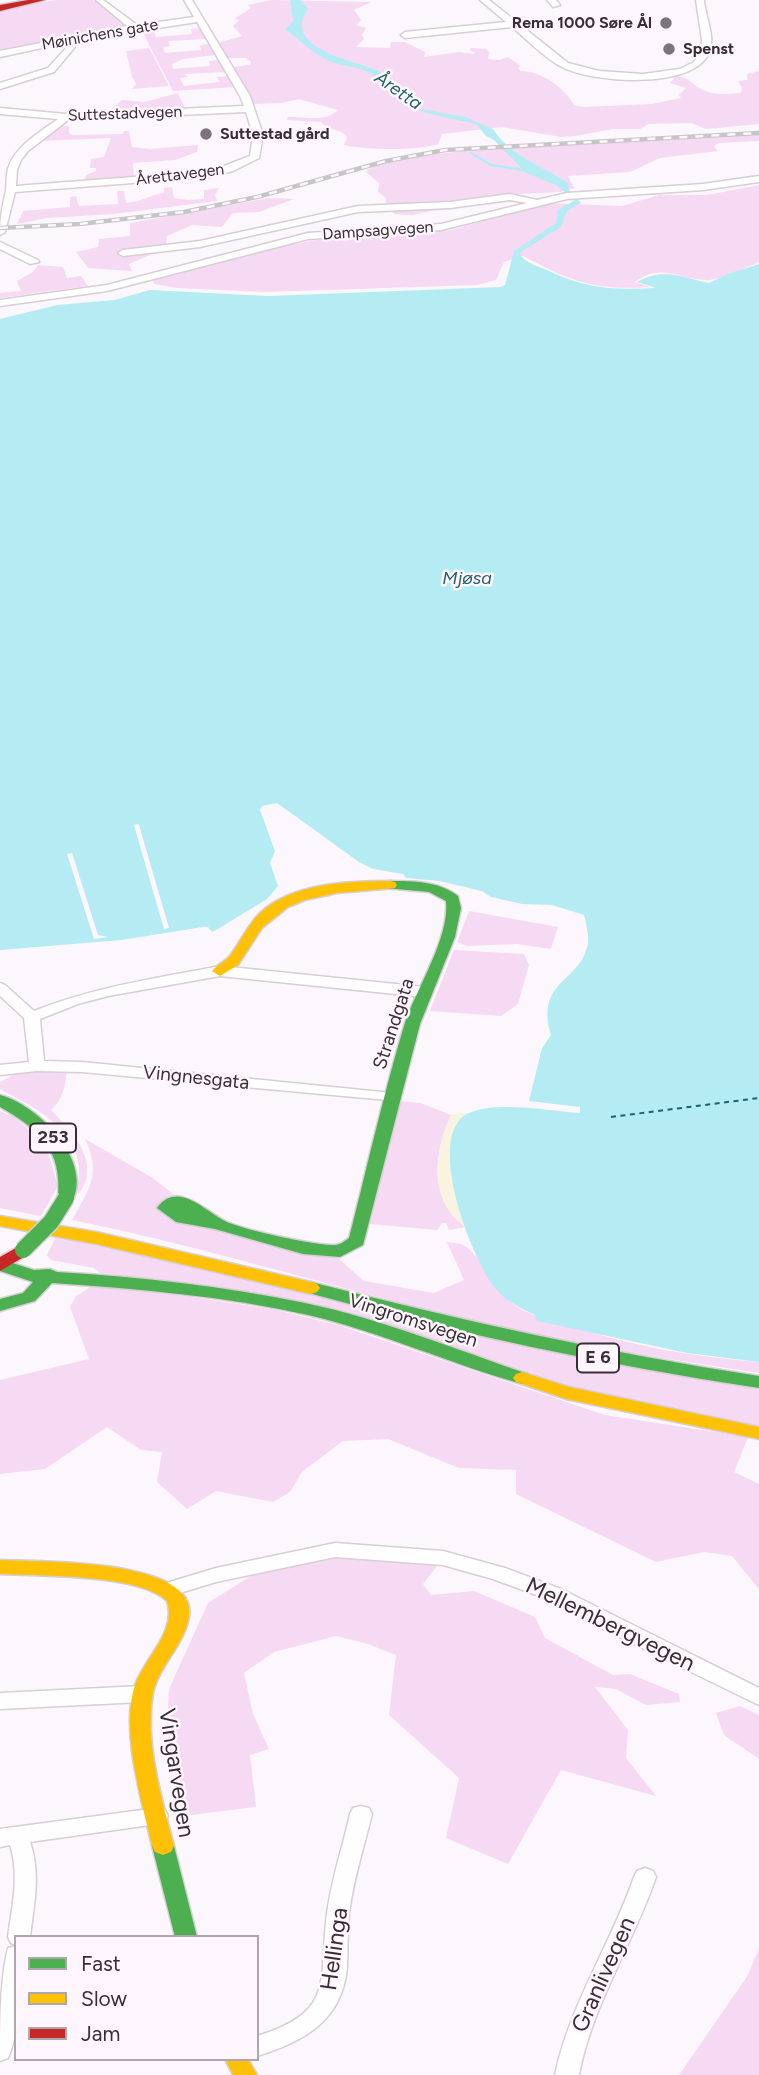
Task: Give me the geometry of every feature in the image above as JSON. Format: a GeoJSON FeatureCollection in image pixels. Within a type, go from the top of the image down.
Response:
{"type":"FeatureCollection","features":[{"type":"Feature","properties":{"kind":"main road"},"geometry":{"type":"LineString","coordinates":[[0,8],[41,0]]}},
{"type":"Feature","properties":{"kind":"main road","name":"Strandgata"},"geometry":{"type":"LineString","coordinates":[[216,1223],[262,1239],[332,1251],[352,1246],[357,1241],[416,1012],[445,941],[454,907],[453,900],[449,894],[432,889],[396,885],[338,887],[283,905],[261,920],[235,963],[220,971]]}},
{"type":"Feature","properties":{"kind":"main road","name":"253"},"geometry":{"type":"LineString","coordinates":[[0,1100],[39,1124],[60,1147],[69,1173],[66,1198],[51,1222],[19,1252],[0,1265]]}},
{"type":"Feature","properties":{"kind":"main road","name":"E 6"},"geometry":{"type":"LineString","coordinates":[[0,1221],[65,1231],[190,1257],[491,1335],[594,1357],[665,1370],[759,1382]]}},
{"type":"Feature","properties":{"kind":"main road","name":"Vingromsvegen"},"geometry":{"type":"LineString","coordinates":[[19,1252],[50,1275]]}},
{"type":"Feature","properties":{"kind":"main road","name":"Vingromsvegen"},"geometry":{"type":"LineString","coordinates":[[0,1265],[25,1275],[50,1275],[210,1291],[306,1309],[355,1322],[566,1393],[759,1433]]}},
{"type":"Feature","properties":{"kind":"main road"},"geometry":{"type":"LineString","coordinates":[[0,1305],[29,1297],[50,1275]]}},
{"type":"Feature","properties":{"kind":"main road"},"geometry":{"type":"LineString","coordinates":[[0,1567],[131,1577],[158,1583],[170,1590]]}},
{"type":"Feature","properties":{"kind":"main road","name":"Vingarvegen"},"geometry":{"type":"LineString","coordinates":[[170,1590],[177,1598],[180,1620],[150,1671],[142,1694],[145,1741],[157,1816],[186,1935]]}},
{"type":"Feature","properties":{"kind":"street","name":"Årettavegen"},"geometry":{"type":"LineString","coordinates":[[10,189],[175,178],[230,169],[254,158],[258,147],[256,122],[245,96],[188,0]]}},
{"type":"Feature","properties":{"kind":"street"},"geometry":{"type":"LineString","coordinates":[[484,0],[567,66],[611,75],[671,74],[691,68],[706,52],[699,12],[700,0]]}},
{"type":"Feature","properties":{"kind":"street"},"geometry":{"type":"LineString","coordinates":[[99,1],[135,28]]}},
{"type":"Feature","properties":{"kind":"street","name":"Møinichens gate"},"geometry":{"type":"LineString","coordinates":[[0,54],[135,28],[201,19]]}},
{"type":"Feature","properties":{"kind":"street"},"geometry":{"type":"LineString","coordinates":[[405,35],[513,24]]}},
{"type":"Feature","properties":{"kind":"street"},"geometry":{"type":"LineString","coordinates":[[0,86],[51,70],[71,47],[69,40]]}},
{"type":"Feature","properties":{"kind":"street","name":"Suttestadvegen"},"geometry":{"type":"LineString","coordinates":[[0,111],[66,117],[249,109]]}},
{"type":"Feature","properties":{"kind":"street"},"geometry":{"type":"LineString","coordinates":[[0,232],[14,165],[26,149],[66,117]]}},
{"type":"Feature","properties":{"kind":"street"},"geometry":{"type":"LineString","coordinates":[[0,165],[14,165]]}},
{"type":"Feature","properties":{"kind":"street","name":"Dampsagvegen"},"geometry":{"type":"LineString","coordinates":[[0,303],[107,288],[301,238],[460,225],[535,202],[571,195],[703,187],[759,179]]}},
{"type":"Feature","properties":{"kind":"street"},"geometry":{"type":"LineString","coordinates":[[123,253],[200,244],[358,209],[450,205],[510,197],[535,202]]}},
{"type":"Feature","properties":{"kind":"street"},"geometry":{"type":"LineString","coordinates":[[0,245],[34,261]]}},
{"type":"Feature","properties":{"kind":"street"},"geometry":{"type":"LineString","coordinates":[[32,1017],[73,1001],[107,992],[220,971],[425,992]]}},
{"type":"Feature","properties":{"kind":"street"},"geometry":{"type":"LineString","coordinates":[[0,988],[32,1017],[37,1066]]}},
{"type":"Feature","properties":{"kind":"street","name":"Vingnesgata"},"geometry":{"type":"LineString","coordinates":[[0,1070],[37,1066],[101,1069],[392,1098]]}},
{"type":"Feature","properties":{"kind":"street","name":"Mellembergvegen"},"geometry":{"type":"LineString","coordinates":[[170,1590],[216,1575],[335,1550],[443,1558],[498,1573],[554,1594],[759,1697]]}},
{"type":"Feature","properties":{"kind":"street"},"geometry":{"type":"LineString","coordinates":[[0,1701],[142,1694]]}},
{"type":"Feature","properties":{"kind":"street","name":"Hellinga"},"geometry":{"type":"LineString","coordinates":[[259,2045],[311,2021],[325,2005],[332,1991],[339,1909],[361,1814]]}},
{"type":"Feature","properties":{"kind":"street"},"geometry":{"type":"LineString","coordinates":[[19,1935],[27,1876],[26,1862],[8,1836],[157,1816]]}},
{"type":"Feature","properties":{"kind":"street","name":"Granlivegen"},"geometry":{"type":"LineString","coordinates":[[567,2075],[586,2010],[628,1925],[645,1877]]}},
{"type":"Feature","properties":{"kind":"street"},"geometry":{"type":"LineString","coordinates":[[0,2051],[14,1967]]}},
{"type":"Feature","properties":{"kind":"shaded area"},"geometry":{"type":"Polygon","coordinates":[[[56,0],[93,0],[131,26],[0,52],[0,11],[56,0]]]}},
{"type":"Feature","properties":{"kind":"shaded area"},"geometry":{"type":"Polygon","coordinates":[[[272,0],[372,2],[354,10],[361,20],[356,25],[366,28],[362,35],[364,39],[356,47],[390,48],[391,42],[405,42],[425,52],[424,57],[459,52],[474,54],[475,52],[469,50],[471,48],[486,49],[489,52],[488,59],[508,57],[521,66],[518,67],[520,71],[544,77],[558,87],[574,105],[584,107],[652,104],[681,98],[679,95],[686,88],[670,83],[676,76],[687,79],[711,93],[741,93],[742,88],[738,81],[747,80],[747,74],[759,71],[759,124],[706,129],[691,123],[649,124],[640,129],[613,129],[561,137],[502,127],[442,134],[438,144],[418,148],[378,149],[344,145],[347,137],[344,134],[321,122],[287,120],[288,117],[321,118],[338,110],[299,99],[282,103],[253,104],[232,67],[250,65],[251,62],[246,58],[227,58],[218,43],[242,36],[233,26],[239,20],[234,19],[251,8],[248,5],[272,0]]]}},
{"type":"Feature","properties":{"kind":"shaded area"},"geometry":{"type":"Polygon","coordinates":[[[159,27],[161,30],[154,31],[156,37],[192,34],[191,29],[201,28],[206,39],[168,41],[170,46],[163,47],[165,53],[201,50],[200,45],[209,44],[216,55],[183,59],[172,64],[173,69],[210,66],[209,61],[219,60],[226,72],[184,74],[188,77],[180,78],[184,86],[220,82],[217,77],[229,76],[236,87],[173,91],[141,29],[159,27]]]}},
{"type":"Feature","properties":{"kind":"shaded area"},"geometry":{"type":"Polygon","coordinates":[[[149,48],[169,86],[132,89],[136,84],[126,51],[149,48]]]}},
{"type":"Feature","properties":{"kind":"shaded area"},"geometry":{"type":"Polygon","coordinates":[[[178,93],[186,110],[105,114],[122,100],[144,102],[178,93]]]}},
{"type":"Feature","properties":{"kind":"shaded area"},"geometry":{"type":"Polygon","coordinates":[[[59,126],[69,126],[69,133],[72,135],[123,134],[124,131],[129,131],[132,147],[150,149],[198,145],[197,152],[175,160],[133,163],[134,179],[85,181],[86,175],[96,171],[96,168],[90,168],[91,159],[104,157],[111,138],[39,141],[59,126]]]}},
{"type":"Feature","properties":{"kind":"shaded area"},"geometry":{"type":"Polygon","coordinates":[[[759,135],[759,141],[719,143],[714,146],[718,151],[660,158],[630,172],[568,176],[574,188],[560,192],[499,195],[413,215],[395,214],[386,207],[386,198],[378,192],[379,183],[366,172],[387,163],[486,149],[617,140],[759,135]]]}},
{"type":"Feature","properties":{"kind":"shaded area"},"geometry":{"type":"Polygon","coordinates":[[[759,185],[759,262],[711,280],[654,273],[635,282],[650,287],[598,286],[569,278],[523,256],[504,262],[496,280],[477,285],[265,292],[177,288],[154,284],[153,280],[263,250],[327,238],[452,230],[543,203],[622,206],[659,195],[707,195],[759,185]]]}},
{"type":"Feature","properties":{"kind":"shaded area"},"geometry":{"type":"Polygon","coordinates":[[[172,187],[174,198],[188,200],[204,199],[204,190],[219,188],[215,195],[217,201],[114,214],[47,218],[17,224],[23,211],[70,207],[70,197],[76,196],[79,206],[118,204],[117,191],[124,191],[126,203],[164,193],[164,188],[172,187]]]}},
{"type":"Feature","properties":{"kind":"shaded area"},"geometry":{"type":"Polygon","coordinates":[[[269,198],[294,199],[259,212],[233,213],[222,227],[192,225],[167,236],[166,248],[129,264],[132,271],[88,268],[76,252],[98,247],[99,239],[130,236],[130,223],[269,198]]]}},
{"type":"Feature","properties":{"kind":"shaded area"},"geometry":{"type":"Polygon","coordinates":[[[38,265],[63,267],[67,278],[81,276],[88,286],[0,298],[0,293],[21,291],[17,281],[33,272],[38,265]]]}},
{"type":"Feature","properties":{"kind":"shaded area"},"geometry":{"type":"Polygon","coordinates":[[[469,911],[558,927],[551,949],[517,944],[467,946],[457,942],[469,911]]]}},
{"type":"Feature","properties":{"kind":"shaded area"},"geometry":{"type":"Polygon","coordinates":[[[454,950],[524,954],[529,965],[518,1004],[501,1016],[430,1011],[454,950]]]}},
{"type":"Feature","properties":{"kind":"shaded area"},"geometry":{"type":"Polygon","coordinates":[[[36,1070],[67,1071],[63,1092],[51,1110],[76,1138],[86,1160],[85,1183],[78,1195],[78,1162],[75,1149],[68,1138],[48,1118],[0,1089],[0,1082],[15,1074],[36,1070]]]}},
{"type":"Feature","properties":{"kind":"shaded area"},"geometry":{"type":"Polygon","coordinates":[[[399,1101],[420,1103],[451,1115],[438,1160],[440,1190],[445,1204],[466,1227],[449,1230],[446,1223],[442,1223],[437,1230],[369,1224],[399,1101]]]}},
{"type":"Feature","properties":{"kind":"shaded area"},"geometry":{"type":"Polygon","coordinates":[[[0,1111],[14,1117],[45,1143],[58,1186],[41,1216],[0,1208],[0,1111]]]}},
{"type":"Feature","properties":{"kind":"shaded area"},"geometry":{"type":"Polygon","coordinates":[[[85,1139],[153,1178],[173,1194],[163,1200],[339,1259],[364,1281],[434,1293],[464,1280],[447,1242],[460,1244],[476,1256],[511,1302],[531,1314],[640,1345],[687,1354],[759,1362],[759,1373],[495,1326],[169,1242],[72,1220],[88,1190],[93,1172],[93,1162],[85,1139]]]}},
{"type":"Feature","properties":{"kind":"shaded area"},"geometry":{"type":"Polygon","coordinates":[[[56,1237],[759,1390],[759,1426],[600,1396],[412,1334],[100,1273],[94,1268],[51,1260],[47,1255],[56,1237]]]}},
{"type":"Feature","properties":{"kind":"shaded area"},"geometry":{"type":"Polygon","coordinates":[[[92,1286],[151,1291],[272,1309],[338,1325],[605,1415],[748,1437],[734,1472],[759,1484],[759,1589],[732,1556],[704,1552],[656,1562],[516,1494],[516,1470],[459,1468],[388,1439],[343,1441],[302,1472],[290,1492],[273,1502],[216,1491],[187,1509],[157,1482],[162,1452],[141,1450],[107,1427],[45,1469],[0,1474],[0,1380],[89,1359],[70,1307],[76,1296],[92,1286]]]}},
{"type":"Feature","properties":{"kind":"shaded area"},"geometry":{"type":"Polygon","coordinates":[[[343,1556],[440,1562],[423,1584],[431,1595],[474,1591],[535,1617],[545,1638],[613,1675],[630,1674],[679,1694],[680,1702],[646,1705],[616,1689],[595,1687],[628,1730],[626,1758],[656,1796],[561,1770],[508,1864],[446,1838],[459,1778],[389,1715],[396,1655],[336,1636],[274,1652],[244,1673],[253,1714],[269,1749],[250,1755],[256,1807],[182,1816],[167,1723],[169,1689],[208,1603],[254,1574],[343,1556]]]}},
{"type":"Feature","properties":{"kind":"shaded area"},"geometry":{"type":"Polygon","coordinates":[[[740,1706],[759,1715],[759,1759],[724,1735],[716,1713],[740,1706]]]}},
{"type":"Feature","properties":{"kind":"shaded area"},"geometry":{"type":"Polygon","coordinates":[[[759,1948],[759,2075],[679,2075],[748,1975],[759,1948]]]}},
{"type":"Feature","properties":{"kind":"sand"},"geometry":{"type":"Polygon","coordinates":[[[469,1113],[458,1124],[449,1152],[453,1183],[466,1227],[445,1204],[438,1175],[438,1160],[445,1129],[451,1115],[469,1113]]]}},
{"type":"Feature","properties":{"kind":"water","name":"Mjøsa"},"geometry":{"type":"Polygon","coordinates":[[[290,0],[300,0],[308,8],[302,22],[304,33],[319,48],[381,73],[411,96],[409,98],[424,103],[416,105],[421,109],[465,117],[493,129],[500,139],[518,154],[568,183],[569,190],[581,203],[567,211],[561,227],[519,253],[528,262],[588,285],[627,289],[656,288],[637,282],[646,277],[664,274],[709,283],[759,264],[759,1362],[687,1353],[537,1321],[535,1315],[518,1307],[495,1288],[485,1273],[465,1227],[456,1199],[450,1147],[455,1127],[467,1114],[507,1107],[580,1113],[580,1107],[529,1101],[542,1048],[551,1035],[549,1003],[554,992],[584,956],[588,943],[584,915],[552,905],[522,904],[491,897],[482,891],[439,881],[406,878],[403,874],[373,869],[359,862],[277,803],[262,806],[260,810],[275,851],[270,863],[278,886],[267,899],[218,929],[212,932],[208,927],[203,927],[122,940],[0,950],[0,319],[57,305],[114,300],[150,290],[268,296],[500,287],[505,285],[514,251],[556,223],[558,210],[575,200],[556,185],[526,173],[476,124],[426,113],[411,105],[401,105],[401,99],[372,74],[334,63],[317,54],[285,29],[293,21],[290,0]]]}},
{"type":"Feature","properties":{"kind":"pier"},"geometry":{"type":"Polygon","coordinates":[[[139,824],[169,928],[164,929],[153,891],[134,825],[139,824]]]}},
{"type":"Feature","properties":{"kind":"pier"},"geometry":{"type":"Polygon","coordinates":[[[72,853],[98,935],[108,937],[94,939],[67,854],[72,853]]]}},
{"type":"Feature","properties":{"kind":"waterway","name":"Åretta"},"geometry":{"type":"LineString","coordinates":[[471,153],[491,165],[529,171]]}},
{"type":"Feature","properties":{"kind":"ferry route"},"geometry":{"type":"LineString","coordinates":[[611,1117],[759,1098]]}},
{"type":"Feature","properties":{"kind":"railway"},"geometry":{"type":"LineString","coordinates":[[0,228],[80,224],[184,212],[257,197],[386,161],[445,150],[759,133]]}},
{"type":"Feature","properties":{"kind":"traffic: fast"},"geometry":{"type":"LineString","coordinates":[[216,1223],[185,1203],[178,1202],[165,1208],[182,1218],[216,1224],[303,1248],[340,1251],[357,1241],[412,1024],[447,937],[454,908],[453,899],[439,891],[390,885]]}},
{"type":"Feature","properties":{"kind":"traffic: fast"},"geometry":{"type":"LineString","coordinates":[[0,1100],[29,1118],[52,1138],[65,1164],[66,1198]]}},
{"type":"Feature","properties":{"kind":"traffic: fast"},"geometry":{"type":"LineString","coordinates":[[23,1250],[51,1222],[66,1198]]}},
{"type":"Feature","properties":{"kind":"traffic: fast"},"geometry":{"type":"LineString","coordinates":[[0,1265],[32,1276],[156,1284],[306,1309],[355,1322],[522,1378]]}},
{"type":"Feature","properties":{"kind":"traffic: fast"},"geometry":{"type":"LineString","coordinates":[[0,1305],[29,1297],[50,1275]]}},
{"type":"Feature","properties":{"kind":"traffic: fast"},"geometry":{"type":"LineString","coordinates":[[311,1288],[534,1341],[646,1364],[759,1382]]}},
{"type":"Feature","properties":{"kind":"traffic: fast"},"geometry":{"type":"LineString","coordinates":[[163,1846],[185,1935]]}},
{"type":"Feature","properties":{"kind":"traffic: slow"},"geometry":{"type":"LineString","coordinates":[[220,971],[233,962],[257,925],[283,904],[337,888],[390,885]]}},
{"type":"Feature","properties":{"kind":"traffic: slow"},"geometry":{"type":"LineString","coordinates":[[0,1221],[96,1238],[311,1288]]}},
{"type":"Feature","properties":{"kind":"traffic: slow"},"geometry":{"type":"LineString","coordinates":[[522,1378],[566,1393],[759,1433]]}},
{"type":"Feature","properties":{"kind":"traffic: slow"},"geometry":{"type":"LineString","coordinates":[[0,1567],[117,1575],[160,1585],[176,1598],[180,1611],[177,1627],[150,1674],[141,1711],[147,1770],[163,1846]]}},
{"type":"Feature","properties":{"kind":"traffic: slow"},"geometry":{"type":"LineString","coordinates":[[237,2061],[245,2075]]}},
{"type":"Feature","properties":{"kind":"traffic: jam"},"geometry":{"type":"LineString","coordinates":[[0,8],[41,0]]}},
{"type":"Feature","properties":{"kind":"traffic: jam"},"geometry":{"type":"LineString","coordinates":[[0,1265],[23,1250]]}},
{"type":"Feature","properties":{"kind":"place","name":"Rema 1000 Søre Ål"},"geometry":{"type":"Point","coordinates":[666,23]}},
{"type":"Feature","properties":{"kind":"place","name":"Spenst"},"geometry":{"type":"Point","coordinates":[669,49]}},
{"type":"Feature","properties":{"kind":"place","name":"Suttestad gård"},"geometry":{"type":"Point","coordinates":[206,134]}}]}
